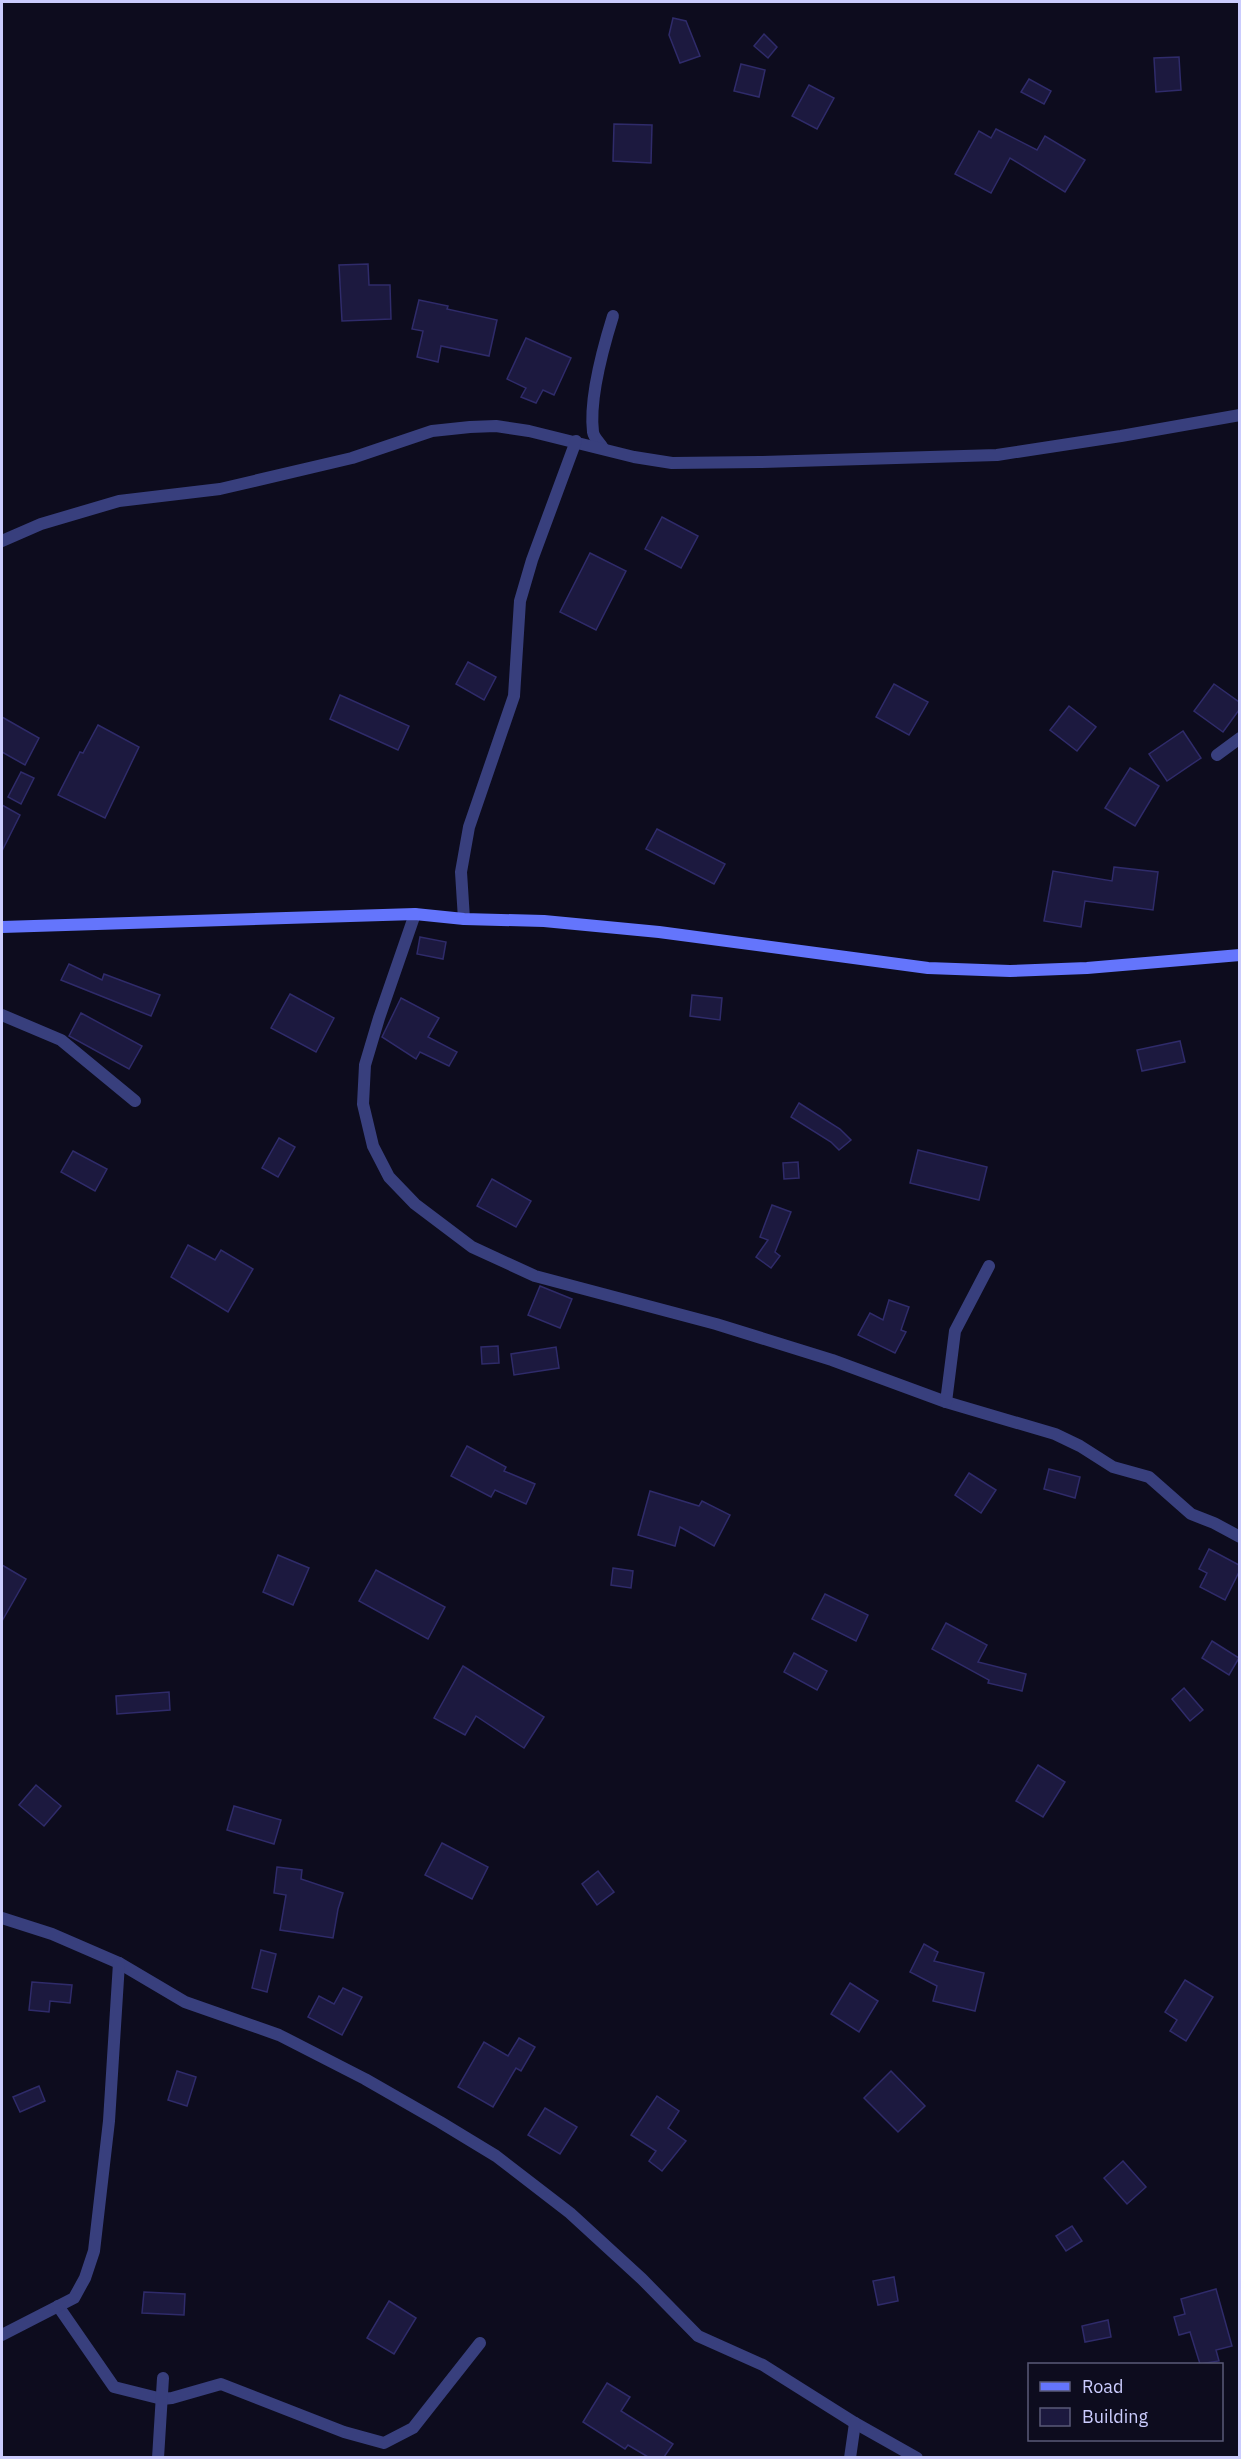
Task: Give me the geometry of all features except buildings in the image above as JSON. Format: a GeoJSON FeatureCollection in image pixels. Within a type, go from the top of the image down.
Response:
{"type":"FeatureCollection","features":[{"type":"Feature","properties":{"kind":"main road"},"geometry":{"type":"LineString","coordinates":[[2,927],[416,914],[464,919],[544,921],[659,932],[928,968],[1010,971],[1087,968],[1239,955]]}},
{"type":"Feature","properties":{"kind":"street"},"geometry":{"type":"LineString","coordinates":[[603,448],[593,434],[595,393],[602,353],[613,316]]}},
{"type":"Feature","properties":{"kind":"street"},"geometry":{"type":"LineString","coordinates":[[2,541],[42,525],[119,501],[220,489],[275,477],[352,458],[432,431],[496,426],[576,441],[634,457],[672,463],[997,455],[1239,415]]}},
{"type":"Feature","properties":{"kind":"street"},"geometry":{"type":"LineString","coordinates":[[464,919],[461,872],[469,827],[514,696],[520,601],[532,560],[576,441]]}},
{"type":"Feature","properties":{"kind":"street"},"geometry":{"type":"LineString","coordinates":[[1217,755],[1239,738]]}},
{"type":"Feature","properties":{"kind":"street"},"geometry":{"type":"LineString","coordinates":[[416,914],[365,1065],[363,1104],[373,1146],[389,1177],[414,1204],[472,1247],[535,1276],[716,1324],[832,1359],[946,1402],[1055,1434],[1080,1446],[1113,1467],[1149,1477],[1191,1514],[1214,1523],[1239,1537]]}},
{"type":"Feature","properties":{"kind":"street"},"geometry":{"type":"LineString","coordinates":[[2,1015],[61,1040],[135,1101]]}},
{"type":"Feature","properties":{"kind":"street"},"geometry":{"type":"LineString","coordinates":[[946,1402],[955,1331],[989,1266]]}},
{"type":"Feature","properties":{"kind":"street"},"geometry":{"type":"LineString","coordinates":[[2,1918],[52,1934],[118,1963],[185,2002],[279,2035],[422,2111],[496,2156],[570,2213],[642,2278],[698,2336],[763,2365],[855,2423],[917,2457]]}},
{"type":"Feature","properties":{"kind":"street"},"geometry":{"type":"LineString","coordinates":[[2,2335],[74,2298],[85,2278],[94,2251],[109,2121],[118,1963]]}},
{"type":"Feature","properties":{"kind":"street"},"geometry":{"type":"LineString","coordinates":[[58,2306],[114,2388],[162,2399],[221,2384],[344,2432],[384,2443],[413,2428],[480,2343]]}},
{"type":"Feature","properties":{"kind":"street"},"geometry":{"type":"LineString","coordinates":[[158,2457],[163,2378]]}},
{"type":"Feature","properties":{"kind":"street"},"geometry":{"type":"LineString","coordinates":[[850,2457],[855,2423]]}}]}
